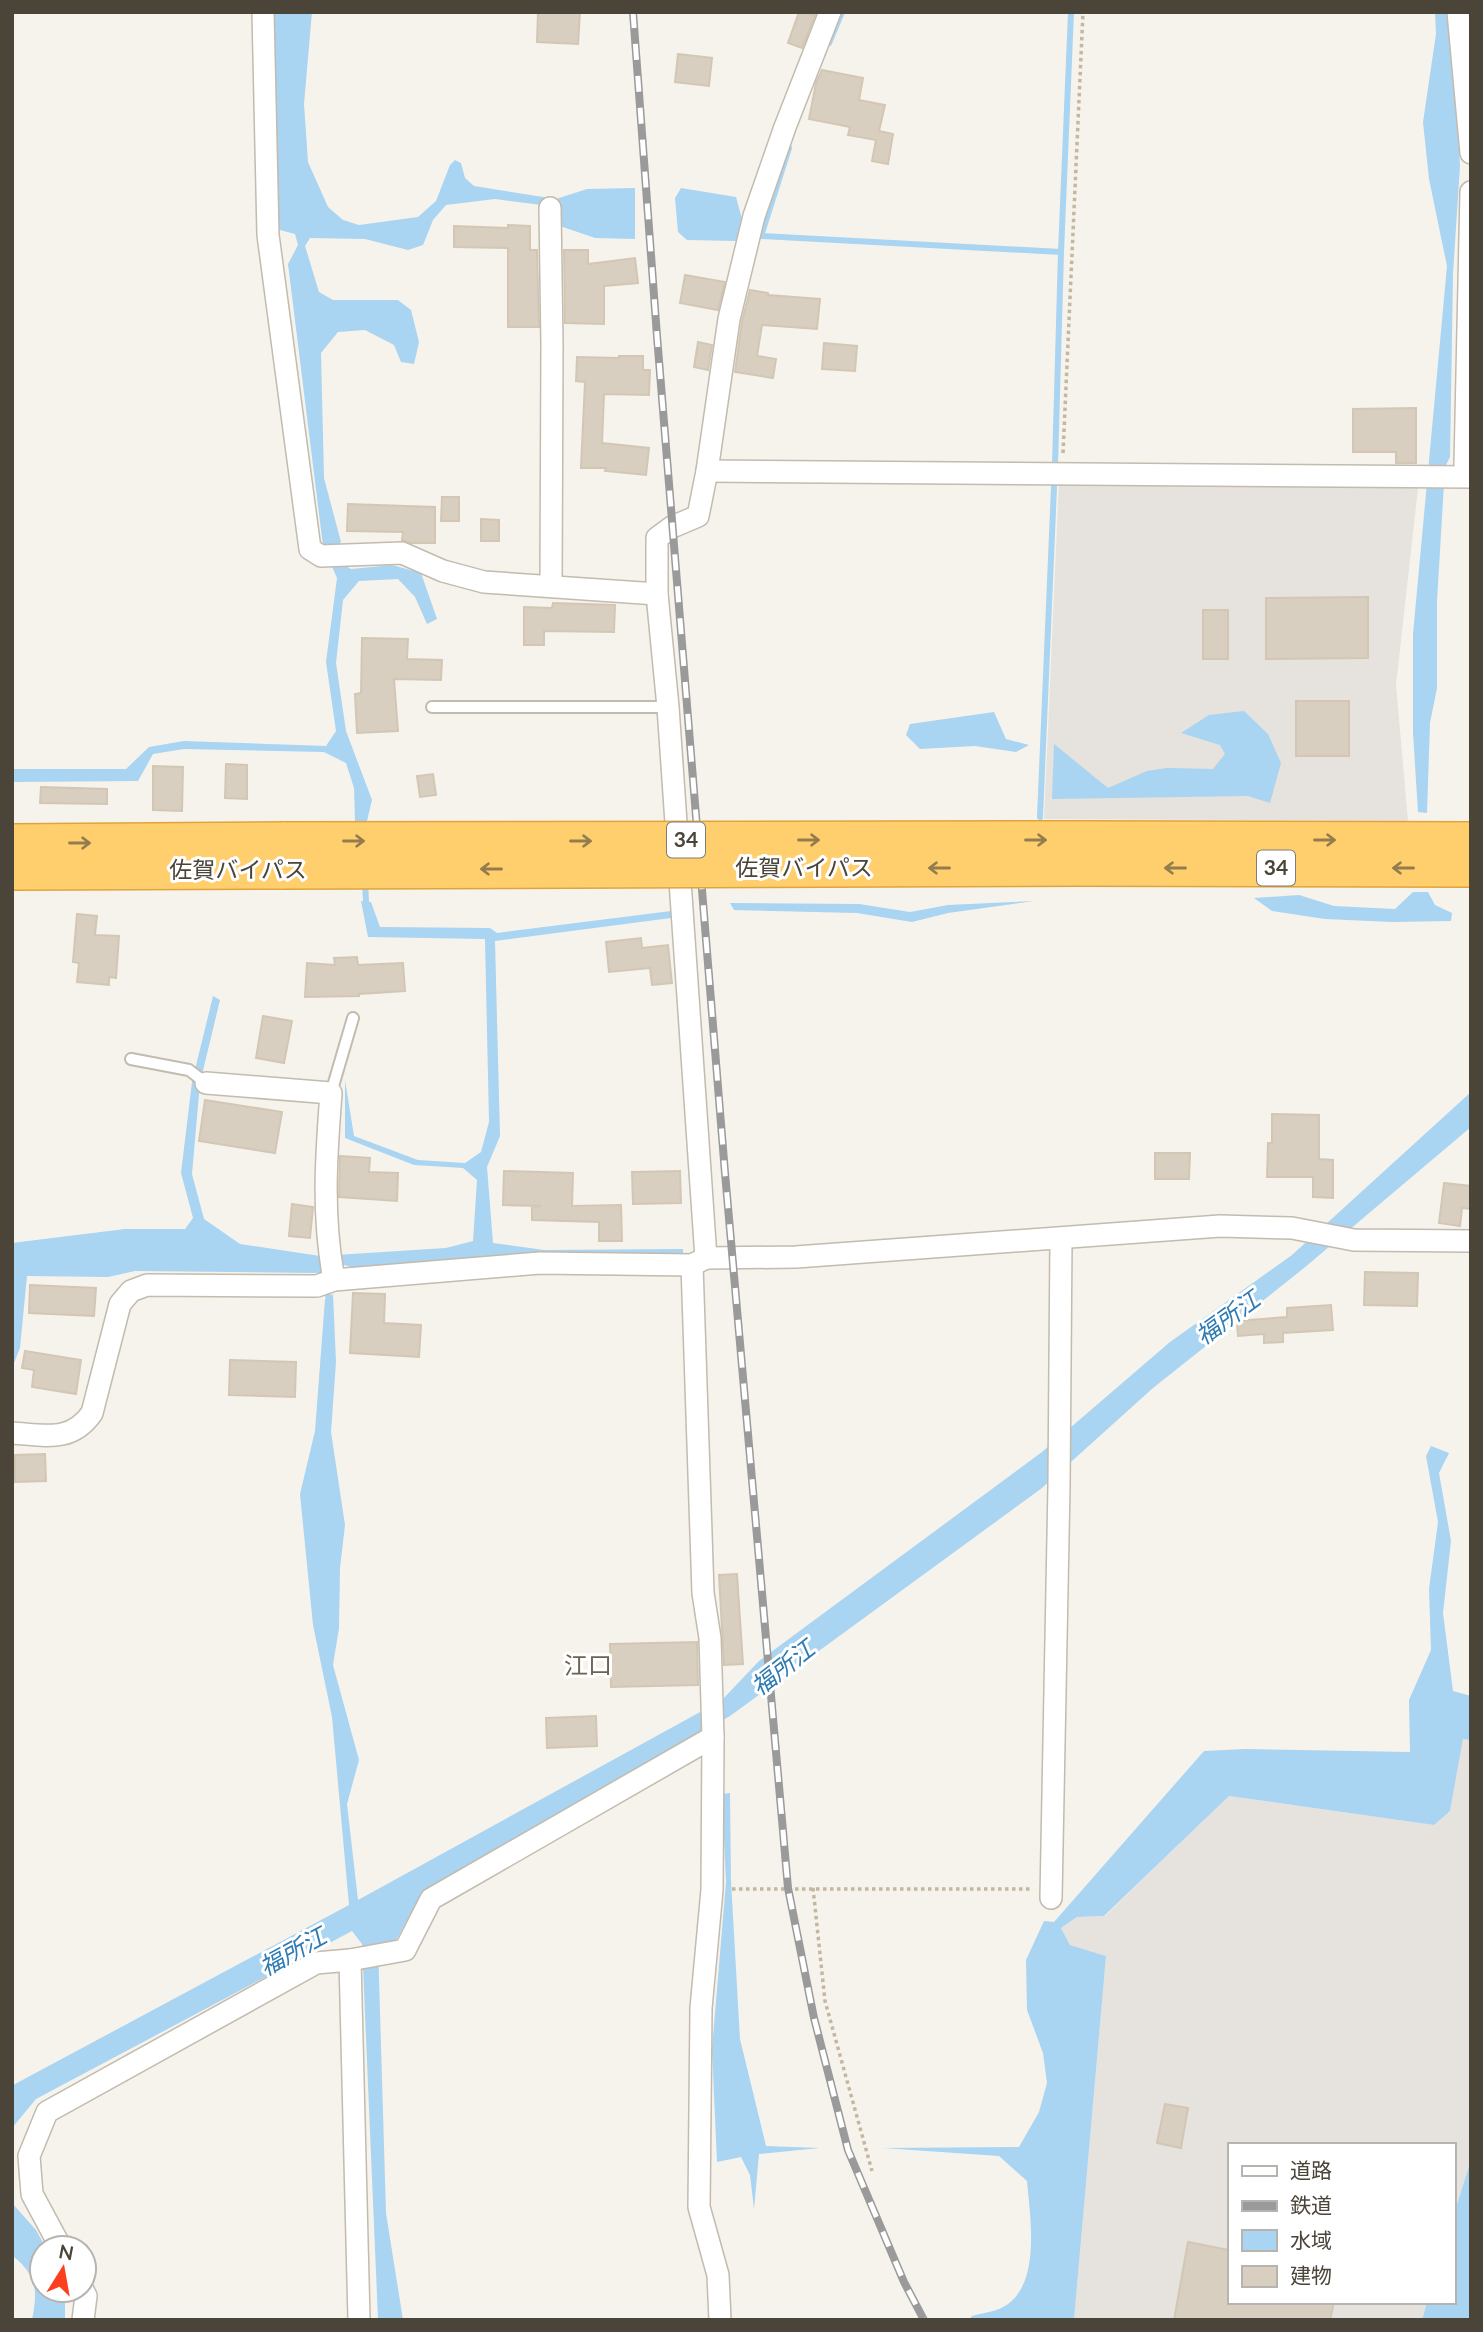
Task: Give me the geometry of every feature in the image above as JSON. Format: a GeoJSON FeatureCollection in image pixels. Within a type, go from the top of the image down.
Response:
{"type":"FeatureCollection","features":[{"type":"Feature","properties":{"kind":"highway","name":"佐賀バイパス"},"geometry":{"type":"LineString","coordinates":[[12,843],[284,855],[1083,853],[1471,841]]}},
{"type":"Feature","properties":{"kind":"highway","name":"佐賀バイパス"},"geometry":{"type":"LineString","coordinates":[[1083,853],[1471,869]]}},
{"type":"Feature","properties":{"kind":"highway","name":"佐賀バイパス"},"geometry":{"type":"LineString","coordinates":[[12,872],[284,855]]}},
{"type":"Feature","properties":{"kind":"street"},"geometry":{"type":"LineString","coordinates":[[263,12],[268,235],[310,549],[321,556],[402,553],[443,572],[484,582],[657,594]]}},
{"type":"Feature","properties":{"kind":"street"},"geometry":{"type":"LineString","coordinates":[[720,2320],[718,2275],[699,2207],[701,2008],[712,1890],[712,1696],[710,1638],[703,1593],[699,1261],[668,707],[657,594],[657,538],[672,527],[698,516],[729,319],[754,216],[830,12]]}},
{"type":"Feature","properties":{"kind":"street"},"geometry":{"type":"LineString","coordinates":[[1458,12],[1471,153]]}},
{"type":"Feature","properties":{"kind":"street"},"geometry":{"type":"LineString","coordinates":[[706,471],[1464,475],[1471,192]]}},
{"type":"Feature","properties":{"kind":"street"},"geometry":{"type":"LineString","coordinates":[[550,208],[551,586]]}},
{"type":"Feature","properties":{"kind":"street"},"geometry":{"type":"LineString","coordinates":[[206,1083],[331,1093],[324,1184],[329,1250],[328,1280]]}},
{"type":"Feature","properties":{"kind":"street"},"geometry":{"type":"LineString","coordinates":[[12,1433],[58,1436],[83,1426],[92,1413],[120,1304],[131,1291],[147,1285],[328,1280],[540,1263],[796,1257],[1220,1226],[1292,1228],[1354,1240],[1471,1241]]}},
{"type":"Feature","properties":{"kind":"street"},"geometry":{"type":"LineString","coordinates":[[1051,1898],[1061,1239]]}},
{"type":"Feature","properties":{"kind":"street"},"geometry":{"type":"LineString","coordinates":[[53,2234],[32,2194],[29,2156],[47,2112],[316,1963],[405,1950],[431,1899],[713,1737]]}},
{"type":"Feature","properties":{"kind":"street"},"geometry":{"type":"LineString","coordinates":[[350,1960],[359,2320]]}},
{"type":"Feature","properties":{"kind":"lane"},"geometry":{"type":"LineString","coordinates":[[432,707],[668,707]]}},
{"type":"Feature","properties":{"kind":"lane"},"geometry":{"type":"LineString","coordinates":[[331,1093],[353,1018]]}},
{"type":"Feature","properties":{"kind":"lane"},"geometry":{"type":"LineString","coordinates":[[131,1059],[189,1070],[206,1083]]}},
{"type":"Feature","properties":{"kind":"path"},"geometry":{"type":"LineString","coordinates":[[1062,472],[1083,12]]}},
{"type":"Feature","properties":{"kind":"path"},"geometry":{"type":"LineString","coordinates":[[813,1888],[825,2001],[872,2171]]}},
{"type":"Feature","properties":{"kind":"path"},"geometry":{"type":"LineString","coordinates":[[712,1890],[1030,1888],[1051,1898]]}},
{"type":"Feature","properties":{"kind":"shaded area"},"geometry":{"type":"Polygon","coordinates":[[[1059,481],[1418,488],[1396,685],[1408,821],[1044,819],[1059,481]]]}},
{"type":"Feature","properties":{"kind":"shaded area"},"geometry":{"type":"Polygon","coordinates":[[[1463,1739],[1471,1740],[1471,2160],[1455,2211],[1455,2143],[1228,2143],[1228,2304],[1426,2304],[1422,2320],[1074,2320],[1106,1956],[1070,1945],[1061,1928],[1077,1917],[1105,1916],[1229,1796],[1434,1825],[1450,1811],[1463,1739]]]}},
{"type":"Feature","properties":{"kind":"water"},"geometry":{"type":"Polygon","coordinates":[[[274,12],[312,12],[304,104],[308,162],[328,207],[343,220],[359,225],[418,217],[436,201],[450,165],[455,160],[461,163],[465,178],[474,186],[556,199],[587,189],[635,188],[635,239],[595,238],[560,226],[557,207],[495,199],[446,205],[433,220],[423,245],[408,250],[365,239],[310,238],[305,246],[319,292],[333,300],[398,300],[411,310],[419,342],[414,364],[401,362],[394,345],[365,330],[338,332],[321,353],[324,478],[341,542],[337,547],[339,562],[351,569],[392,565],[421,573],[437,619],[427,624],[415,597],[398,579],[359,581],[343,600],[336,663],[346,731],[372,800],[367,821],[355,821],[354,788],[346,763],[324,752],[184,749],[153,754],[138,781],[12,782],[12,769],[126,769],[149,747],[184,741],[326,746],[336,731],[326,662],[337,578],[323,546],[288,264],[298,245],[295,234],[276,229],[274,12]]]}},
{"type":"Feature","properties":{"kind":"water"},"geometry":{"type":"Polygon","coordinates":[[[1435,12],[1451,12],[1460,166],[1453,274],[1450,457],[1445,467],[1437,601],[1437,688],[1430,723],[1427,813],[1418,812],[1413,733],[1413,634],[1447,266],[1429,179],[1423,122],[1436,34],[1435,12]]]}},
{"type":"Feature","properties":{"kind":"water"},"geometry":{"type":"Polygon","coordinates":[[[681,188],[736,197],[742,219],[736,241],[687,240],[678,232],[675,198],[681,188]]]}},
{"type":"Feature","properties":{"kind":"water"},"geometry":{"type":"Polygon","coordinates":[[[1244,711],[1268,734],[1281,763],[1270,803],[1248,796],[1052,799],[1054,744],[1108,788],[1147,771],[1167,768],[1213,769],[1225,754],[1220,745],[1181,733],[1209,715],[1244,711]]]}},
{"type":"Feature","properties":{"kind":"water"},"geometry":{"type":"Polygon","coordinates":[[[994,712],[1006,739],[1029,745],[1016,752],[975,746],[920,749],[906,735],[910,724],[994,712]]]}},
{"type":"Feature","properties":{"kind":"water"},"geometry":{"type":"Polygon","coordinates":[[[1413,892],[1428,892],[1435,905],[1452,913],[1451,921],[1325,919],[1272,911],[1254,898],[1299,895],[1334,906],[1395,909],[1413,892]]]}},
{"type":"Feature","properties":{"kind":"water"},"geometry":{"type":"Polygon","coordinates":[[[361,901],[371,902],[380,927],[490,928],[497,933],[671,911],[671,918],[495,941],[500,1136],[487,1167],[493,1243],[544,1250],[683,1249],[683,1256],[363,1270],[336,1263],[323,1265],[316,1273],[135,1271],[108,1277],[27,1276],[20,1348],[12,1368],[12,1243],[125,1229],[185,1229],[193,1218],[181,1173],[192,1082],[213,996],[220,1000],[200,1083],[192,1174],[204,1219],[240,1244],[320,1256],[446,1248],[473,1241],[477,1180],[463,1168],[414,1165],[345,1138],[345,1080],[354,1136],[418,1160],[465,1163],[481,1152],[489,1122],[485,939],[368,937],[361,901]]]}},
{"type":"Feature","properties":{"kind":"water"},"geometry":{"type":"Polygon","coordinates":[[[1034,901],[948,913],[912,922],[857,913],[734,910],[730,903],[859,904],[910,912],[948,905],[1034,901]]]}},
{"type":"Feature","properties":{"kind":"water","name":"福所江"},"geometry":{"type":"Polygon","coordinates":[[[1471,1092],[1471,1127],[1304,1268],[1153,1388],[1042,1488],[730,1716],[423,1891],[395,1942],[378,1945],[386,2213],[403,2320],[378,2319],[362,1944],[352,1931],[36,2099],[12,2128],[12,2086],[15,2084],[349,1905],[332,1717],[313,1625],[300,1494],[315,1431],[325,1299],[333,1294],[336,1362],[331,1432],[345,1525],[340,1568],[339,1628],[333,1665],[359,1760],[347,1804],[358,1900],[722,1700],[759,1661],[1042,1452],[1170,1342],[1292,1255],[1471,1092]]]}},
{"type":"Feature","properties":{"kind":"water"},"geometry":{"type":"Polygon","coordinates":[[[1431,1446],[1449,1453],[1439,1473],[1451,1541],[1443,1613],[1453,1691],[1471,1696],[1471,1740],[1463,1739],[1450,1811],[1434,1825],[1229,1796],[1104,1916],[1077,1917],[1061,1928],[1070,1945],[1106,1956],[1074,2320],[969,2320],[972,2316],[1003,2307],[1015,2297],[1024,2284],[1031,2250],[1027,2181],[999,2156],[883,2148],[1019,2147],[1039,2112],[1047,2083],[1043,2053],[1027,2010],[1026,1960],[1044,1921],[1054,1922],[1204,1751],[1245,1749],[1410,1752],[1409,1700],[1431,1650],[1429,1589],[1438,1522],[1426,1456],[1431,1446]]]}},
{"type":"Feature","properties":{"kind":"water"},"geometry":{"type":"Polygon","coordinates":[[[730,1793],[731,1881],[740,2039],[766,2146],[820,2148],[759,2154],[754,2209],[750,2175],[741,2157],[717,2162],[712,2049],[726,1882],[722,1794],[730,1793]]]}},
{"type":"Feature","properties":{"kind":"water"},"geometry":{"type":"Polygon","coordinates":[[[1471,2160],[1471,2320],[1422,2320],[1426,2304],[1455,2304],[1455,2211],[1471,2160]]]}},
{"type":"Feature","properties":{"kind":"water"},"geometry":{"type":"Polygon","coordinates":[[[12,2203],[38,2234],[28,2234],[28,2272],[12,2255],[12,2203]]]}},
{"type":"Feature","properties":{"kind":"water"},"geometry":{"type":"Polygon","coordinates":[[[34,2304],[65,2304],[65,2320],[32,2320],[34,2304]]]}},
{"type":"Feature","properties":{"kind":"building"},"geometry":{"type":"Polygon","coordinates":[[[538,12],[580,12],[578,44],[537,42],[538,12]]]}},
{"type":"Feature","properties":{"kind":"building"},"geometry":{"type":"Polygon","coordinates":[[[799,12],[815,15],[802,48],[788,43],[799,12]]]}},
{"type":"Feature","properties":{"kind":"building"},"geometry":{"type":"Polygon","coordinates":[[[678,54],[712,58],[709,86],[675,82],[678,54]]]}},
{"type":"Feature","properties":{"kind":"building"},"geometry":{"type":"Polygon","coordinates":[[[822,70],[863,78],[859,100],[885,105],[879,131],[893,134],[888,164],[872,161],[876,140],[848,135],[850,127],[809,119],[816,83],[822,70]]]}},
{"type":"Feature","properties":{"kind":"building"},"geometry":{"type":"Polygon","coordinates":[[[508,225],[530,226],[530,250],[537,250],[539,327],[508,327],[508,248],[454,247],[454,226],[508,228],[508,225]]]}},
{"type":"Feature","properties":{"kind":"building"},"geometry":{"type":"Polygon","coordinates":[[[564,250],[588,250],[588,264],[635,258],[638,283],[604,286],[604,324],[565,323],[564,250]]]}},
{"type":"Feature","properties":{"kind":"building"},"geometry":{"type":"Polygon","coordinates":[[[685,275],[725,282],[718,310],[680,303],[685,275]]]}},
{"type":"Feature","properties":{"kind":"building"},"geometry":{"type":"Polygon","coordinates":[[[750,290],[768,295],[820,299],[817,329],[762,325],[757,356],[776,359],[773,378],[735,372],[742,321],[750,290]]]}},
{"type":"Feature","properties":{"kind":"building"},"geometry":{"type":"Polygon","coordinates":[[[698,342],[712,345],[708,370],[694,367],[698,342]]]}},
{"type":"Feature","properties":{"kind":"building"},"geometry":{"type":"Polygon","coordinates":[[[824,343],[857,346],[855,371],[822,369],[824,343]]]}},
{"type":"Feature","properties":{"kind":"building"},"geometry":{"type":"Polygon","coordinates":[[[643,356],[643,370],[650,370],[649,395],[604,394],[602,443],[649,448],[646,475],[605,471],[606,468],[581,468],[585,382],[576,381],[577,357],[643,356]]]}},
{"type":"Feature","properties":{"kind":"building"},"geometry":{"type":"Polygon","coordinates":[[[1416,408],[1416,463],[1396,463],[1396,452],[1353,452],[1353,409],[1416,408]]]}},
{"type":"Feature","properties":{"kind":"building"},"geometry":{"type":"Polygon","coordinates":[[[442,497],[459,497],[459,521],[441,521],[442,497]]]}},
{"type":"Feature","properties":{"kind":"building"},"geometry":{"type":"Polygon","coordinates":[[[348,504],[435,507],[435,543],[411,543],[402,540],[403,532],[347,531],[348,504]]]}},
{"type":"Feature","properties":{"kind":"building"},"geometry":{"type":"Polygon","coordinates":[[[481,519],[499,520],[499,541],[481,541],[481,519]]]}},
{"type":"Feature","properties":{"kind":"building"},"geometry":{"type":"Polygon","coordinates":[[[1368,597],[1368,658],[1266,659],[1266,598],[1368,597]]]}},
{"type":"Feature","properties":{"kind":"building"},"geometry":{"type":"Polygon","coordinates":[[[553,603],[615,605],[614,632],[544,631],[544,645],[524,645],[524,607],[552,608],[553,603]]]}},
{"type":"Feature","properties":{"kind":"building"},"geometry":{"type":"Polygon","coordinates":[[[1203,610],[1228,610],[1228,659],[1203,659],[1203,610]]]}},
{"type":"Feature","properties":{"kind":"building"},"geometry":{"type":"Polygon","coordinates":[[[362,638],[408,639],[407,659],[442,660],[441,680],[394,679],[398,731],[357,733],[355,694],[361,693],[362,638]]]}},
{"type":"Feature","properties":{"kind":"building"},"geometry":{"type":"Polygon","coordinates":[[[1296,701],[1349,701],[1349,756],[1296,756],[1296,701]]]}},
{"type":"Feature","properties":{"kind":"building"},"geometry":{"type":"Polygon","coordinates":[[[226,764],[247,765],[247,799],[225,798],[226,764]]]}},
{"type":"Feature","properties":{"kind":"building"},"geometry":{"type":"Polygon","coordinates":[[[153,766],[183,767],[182,811],[153,810],[153,766]]]}},
{"type":"Feature","properties":{"kind":"building"},"geometry":{"type":"Polygon","coordinates":[[[433,774],[436,795],[420,797],[417,776],[433,774]]]}},
{"type":"Feature","properties":{"kind":"building"},"geometry":{"type":"Polygon","coordinates":[[[41,787],[107,789],[107,804],[40,803],[41,787]]]}},
{"type":"Feature","properties":{"kind":"building"},"geometry":{"type":"Polygon","coordinates":[[[77,914],[97,916],[95,935],[119,936],[116,978],[109,977],[109,985],[77,982],[79,963],[73,962],[77,914]]]}},
{"type":"Feature","properties":{"kind":"building"},"geometry":{"type":"Polygon","coordinates":[[[641,938],[642,948],[668,945],[672,983],[652,985],[650,968],[609,972],[606,942],[641,938]]]}},
{"type":"Feature","properties":{"kind":"building"},"geometry":{"type":"Polygon","coordinates":[[[357,957],[358,965],[403,963],[405,991],[359,996],[305,997],[307,963],[335,965],[334,958],[357,957]]]}},
{"type":"Feature","properties":{"kind":"building"},"geometry":{"type":"Polygon","coordinates":[[[263,1016],[292,1021],[284,1063],[256,1058],[263,1016]]]}},
{"type":"Feature","properties":{"kind":"building"},"geometry":{"type":"Polygon","coordinates":[[[205,1100],[282,1112],[275,1153],[199,1141],[205,1100]]]}},
{"type":"Feature","properties":{"kind":"building"},"geometry":{"type":"Polygon","coordinates":[[[1272,1114],[1319,1115],[1319,1159],[1333,1160],[1333,1198],[1313,1197],[1313,1177],[1267,1177],[1268,1143],[1272,1143],[1272,1114]]]}},
{"type":"Feature","properties":{"kind":"building"},"geometry":{"type":"Polygon","coordinates":[[[1155,1153],[1190,1153],[1189,1179],[1155,1179],[1155,1153]]]}},
{"type":"Feature","properties":{"kind":"building"},"geometry":{"type":"Polygon","coordinates":[[[340,1156],[370,1158],[369,1172],[398,1173],[397,1201],[339,1197],[340,1156]]]}},
{"type":"Feature","properties":{"kind":"building"},"geometry":{"type":"Polygon","coordinates":[[[504,1171],[573,1173],[572,1206],[621,1205],[622,1241],[599,1241],[599,1222],[532,1220],[532,1207],[541,1206],[503,1205],[504,1171]]]}},
{"type":"Feature","properties":{"kind":"building"},"geometry":{"type":"Polygon","coordinates":[[[680,1171],[681,1203],[633,1204],[632,1172],[680,1171]]]}},
{"type":"Feature","properties":{"kind":"building"},"geometry":{"type":"Polygon","coordinates":[[[1444,1183],[1471,1186],[1471,1209],[1462,1208],[1460,1226],[1439,1223],[1444,1183]]]}},
{"type":"Feature","properties":{"kind":"building"},"geometry":{"type":"Polygon","coordinates":[[[292,1204],[313,1207],[310,1238],[289,1236],[292,1204]]]}},
{"type":"Feature","properties":{"kind":"building"},"geometry":{"type":"Polygon","coordinates":[[[1365,1272],[1418,1273],[1417,1306],[1364,1305],[1365,1272]]]}},
{"type":"Feature","properties":{"kind":"building"},"geometry":{"type":"Polygon","coordinates":[[[30,1285],[96,1288],[94,1316],[29,1313],[30,1285]]]}},
{"type":"Feature","properties":{"kind":"building"},"geometry":{"type":"Polygon","coordinates":[[[353,1293],[385,1294],[384,1323],[421,1325],[419,1357],[350,1353],[353,1293]]]}},
{"type":"Feature","properties":{"kind":"building"},"geometry":{"type":"Polygon","coordinates":[[[1331,1305],[1333,1330],[1283,1333],[1283,1342],[1264,1343],[1264,1334],[1238,1336],[1237,1321],[1287,1317],[1287,1308],[1331,1305]]]}},
{"type":"Feature","properties":{"kind":"building"},"geometry":{"type":"Polygon","coordinates":[[[25,1351],[81,1360],[76,1394],[32,1387],[34,1370],[22,1368],[25,1351]]]}},
{"type":"Feature","properties":{"kind":"building"},"geometry":{"type":"Polygon","coordinates":[[[230,1360],[296,1362],[295,1397],[229,1395],[230,1360]]]}},
{"type":"Feature","properties":{"kind":"building"},"geometry":{"type":"Polygon","coordinates":[[[45,1454],[46,1481],[15,1482],[15,1455],[45,1454]]]}},
{"type":"Feature","properties":{"kind":"building"},"geometry":{"type":"Polygon","coordinates":[[[737,1574],[743,1664],[724,1665],[719,1575],[737,1574]]]}},
{"type":"Feature","properties":{"kind":"building"},"geometry":{"type":"Polygon","coordinates":[[[697,1642],[698,1685],[611,1687],[610,1644],[697,1642]]]}},
{"type":"Feature","properties":{"kind":"building"},"geometry":{"type":"Polygon","coordinates":[[[596,1716],[597,1746],[547,1748],[546,1718],[596,1716]]]}},
{"type":"Feature","properties":{"kind":"building"},"geometry":{"type":"Polygon","coordinates":[[[1165,2104],[1188,2108],[1181,2148],[1157,2143],[1165,2104]]]}},
{"type":"Feature","properties":{"kind":"building"},"geometry":{"type":"Polygon","coordinates":[[[1188,2242],[1228,2250],[1228,2304],[1334,2304],[1330,2320],[1174,2320],[1188,2242]]]}},
{"type":"Feature","properties":{"kind":"waterway"},"geometry":{"type":"LineString","coordinates":[[829,43],[842,12]]}},
{"type":"Feature","properties":{"kind":"waterway"},"geometry":{"type":"LineString","coordinates":[[1055,465],[1071,12]]}},
{"type":"Feature","properties":{"kind":"waterway"},"geometry":{"type":"LineString","coordinates":[[789,148],[761,236],[1061,252]]}},
{"type":"Feature","properties":{"kind":"waterway"},"geometry":{"type":"LineString","coordinates":[[1040,817],[1054,487]]}},
{"type":"Feature","properties":{"kind":"waterway"},"geometry":{"type":"LineString","coordinates":[[365,882],[366,901]]}},
{"type":"Feature","properties":{"kind":"waterway"},"geometry":{"type":"LineString","coordinates":[[319,1270],[328,1296]]}},
{"type":"Feature","properties":{"kind":"railway"},"geometry":{"type":"LineString","coordinates":[[633,12],[725,1173],[788,1888],[814,2018],[848,2150],[904,2282],[924,2320]]}},
{"type":"Feature","properties":{"kind":"district","name":"江口"},"geometry":{"type":"Point","coordinates":[588,1666]}}]}
